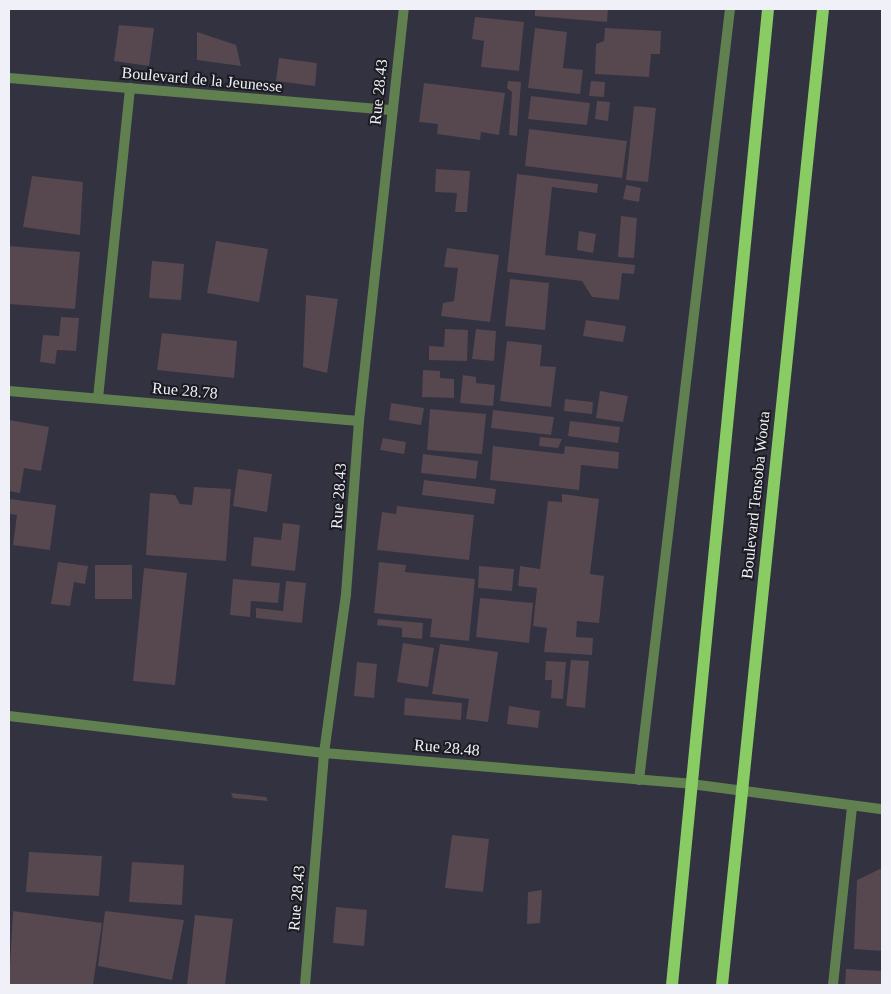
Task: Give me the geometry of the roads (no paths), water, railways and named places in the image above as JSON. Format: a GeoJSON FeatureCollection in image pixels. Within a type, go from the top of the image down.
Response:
{"type":"FeatureCollection","features":[{"type":"Feature","properties":{"kind":"main road"},"geometry":{"type":"LineString","coordinates":[[672,985],[690,784],[768,9]]}},
{"type":"Feature","properties":{"kind":"main road","name":"Boulevard Tensoba Woota"},"geometry":{"type":"LineString","coordinates":[[722,985],[823,9]]}},
{"type":"Feature","properties":{"kind":"street","name":"Rue 28.43"},"geometry":{"type":"LineString","coordinates":[[305,985],[324,753],[346,594],[359,421],[404,9]]}},
{"type":"Feature","properties":{"kind":"street"},"geometry":{"type":"LineString","coordinates":[[639,780],[730,9]]}},
{"type":"Feature","properties":{"kind":"street","name":"Boulevard de la Jeunesse"},"geometry":{"type":"LineString","coordinates":[[9,78],[392,110]]}},
{"type":"Feature","properties":{"kind":"street"},"geometry":{"type":"LineString","coordinates":[[98,398],[130,88]]}},
{"type":"Feature","properties":{"kind":"street","name":"Rue 28.78"},"geometry":{"type":"LineString","coordinates":[[9,391],[359,421]]}},
{"type":"Feature","properties":{"kind":"street","name":"Rue 28.48"},"geometry":{"type":"LineString","coordinates":[[9,716],[324,753],[690,784],[882,809]]}},
{"type":"Feature","properties":{"kind":"street"},"geometry":{"type":"LineString","coordinates":[[833,985],[852,806]]}}]}
